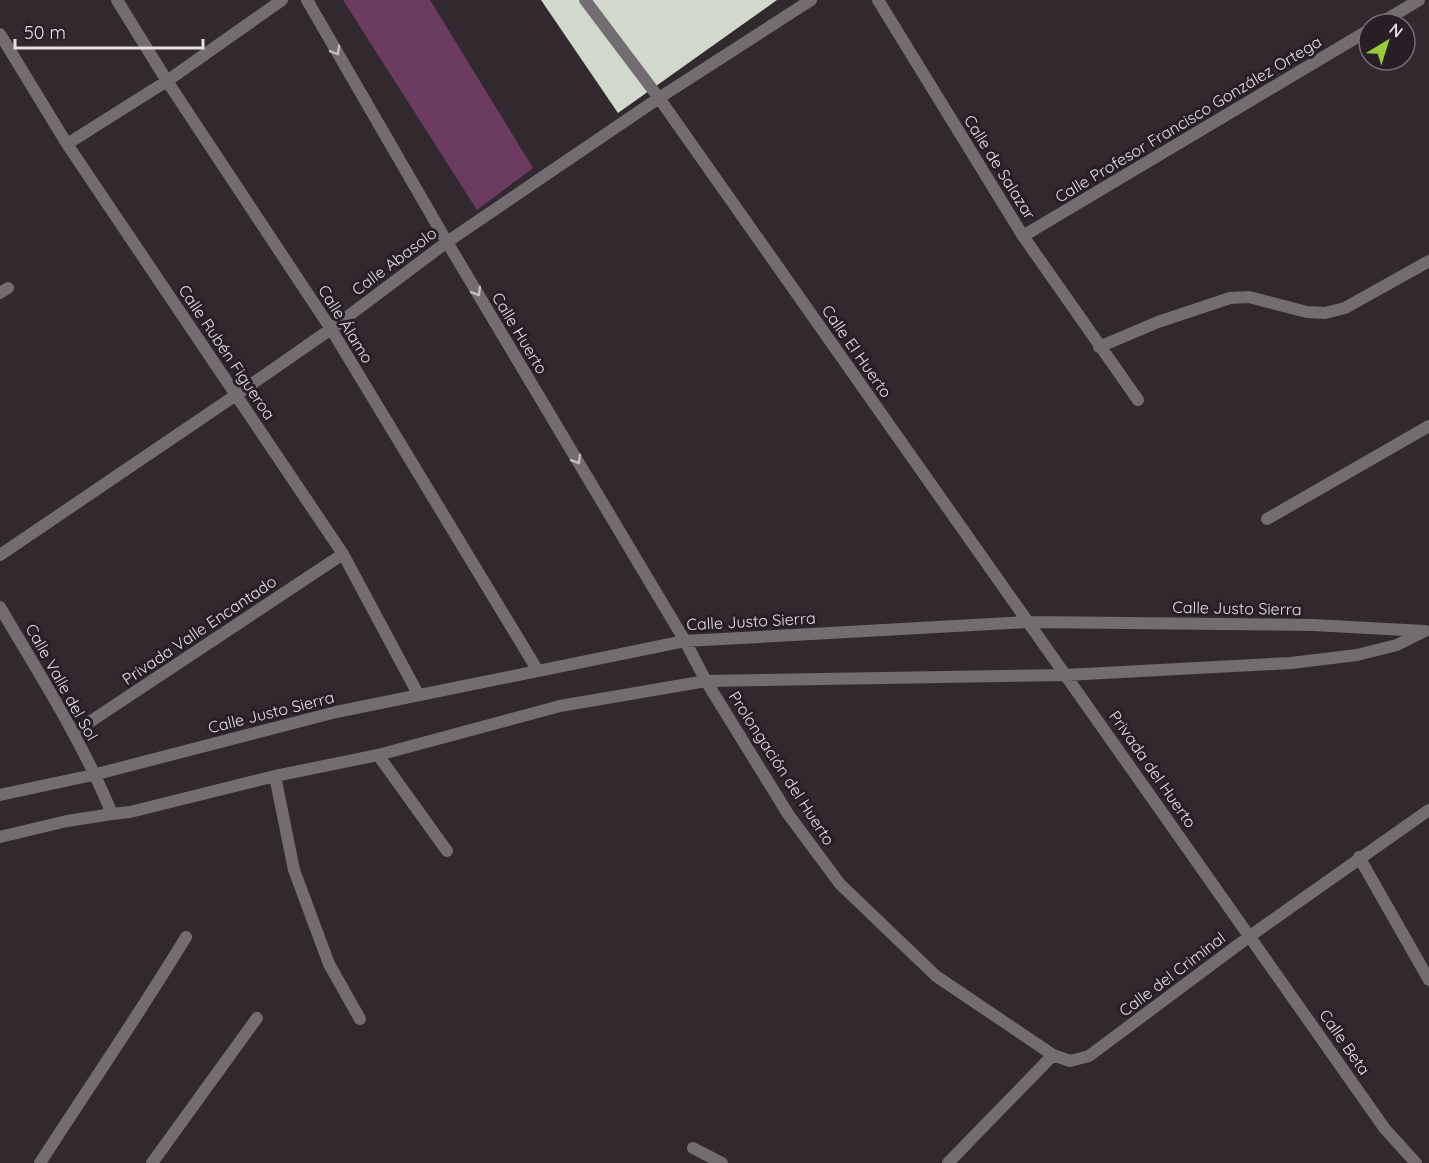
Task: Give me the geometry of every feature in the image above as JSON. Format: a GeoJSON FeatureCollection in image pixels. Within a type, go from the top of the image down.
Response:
{"type":"FeatureCollection","features":[{"type":"Feature","properties":{"kind":"street","name":"Calle Álamo"},"geometry":{"type":"LineString","coordinates":[[117,0],[167,81],[331,329],[538,671]]}},
{"type":"Feature","properties":{"kind":"street"},"geometry":{"type":"LineString","coordinates":[[67,144],[167,81],[282,0]]}},
{"type":"Feature","properties":{"kind":"street","name":"Calle Huerto"},"geometry":{"type":"LineString","coordinates":[[307,0],[447,242],[685,641],[706,681]]}},
{"type":"Feature","properties":{"kind":"street","name":"Calle El Huerto"},"geometry":{"type":"LineString","coordinates":[[585,0],[659,98],[1029,622]]}},
{"type":"Feature","properties":{"kind":"street","name":"Calle Abasolo"},"geometry":{"type":"LineString","coordinates":[[0,555],[331,329],[447,242],[659,98],[811,0]]}},
{"type":"Feature","properties":{"kind":"street","name":"Calle de Salazar"},"geometry":{"type":"LineString","coordinates":[[878,0],[1023,236],[1138,400]]}},
{"type":"Feature","properties":{"kind":"street"},"geometry":{"type":"LineString","coordinates":[[1399,12],[1419,0]]}},
{"type":"Feature","properties":{"kind":"street","name":"Calle Rubén Figueroa"},"geometry":{"type":"LineString","coordinates":[[0,34],[67,144],[343,554],[418,694]]}},
{"type":"Feature","properties":{"kind":"street","name":"Calle Profesor Francisco González Ortega"},"geometry":{"type":"LineString","coordinates":[[1023,236],[1357,37]]}},
{"type":"Feature","properties":{"kind":"street"},"geometry":{"type":"LineString","coordinates":[[1099,347],[1158,322],[1230,298],[1249,297],[1307,312],[1325,313],[1345,308],[1429,261]]}},
{"type":"Feature","properties":{"kind":"street"},"geometry":{"type":"LineString","coordinates":[[1267,519],[1429,426]]}},
{"type":"Feature","properties":{"kind":"street","name":"Privada Valle Encantado"},"geometry":{"type":"LineString","coordinates":[[73,734],[343,554]]}},
{"type":"Feature","properties":{"kind":"street","name":"Calle Valle del Sol"},"geometry":{"type":"LineString","coordinates":[[0,607],[73,734],[93,775]]}},
{"type":"Feature","properties":{"kind":"street","name":"Calle Justo Sierra"},"geometry":{"type":"LineString","coordinates":[[0,795],[93,775],[336,712],[685,641],[1029,622],[1313,625],[1427,631]]}},
{"type":"Feature","properties":{"kind":"street","name":"Privada del Huerto"},"geometry":{"type":"LineString","coordinates":[[1029,622],[1250,936]]}},
{"type":"Feature","properties":{"kind":"street","name":"Calle Justo Sierra"},"geometry":{"type":"LineString","coordinates":[[0,837],[67,821],[130,812],[275,776],[378,755],[560,706],[706,681],[1066,675],[1291,663],[1356,655],[1397,645],[1427,631]]}},
{"type":"Feature","properties":{"kind":"street","name":"Prolongación del Huerto"},"geometry":{"type":"LineString","coordinates":[[706,681],[788,814],[840,884],[936,976],[1053,1055]]}},
{"type":"Feature","properties":{"kind":"street"},"geometry":{"type":"LineString","coordinates":[[378,755],[447,851]]}},
{"type":"Feature","properties":{"kind":"street"},"geometry":{"type":"LineString","coordinates":[[93,775],[112,814]]}},
{"type":"Feature","properties":{"kind":"street"},"geometry":{"type":"LineString","coordinates":[[275,776],[294,870],[330,964],[360,1019]]}},
{"type":"Feature","properties":{"kind":"street","name":"Calle del Criminal"},"geometry":{"type":"LineString","coordinates":[[1053,1055],[1071,1061],[1089,1056],[1359,857],[1429,810]]}},
{"type":"Feature","properties":{"kind":"street"},"geometry":{"type":"LineString","coordinates":[[1359,857],[1429,980]]}},
{"type":"Feature","properties":{"kind":"street"},"geometry":{"type":"LineString","coordinates":[[40,1163],[129,1028],[186,936]]}},
{"type":"Feature","properties":{"kind":"street","name":"Calle Beta"},"geometry":{"type":"LineString","coordinates":[[1250,936],[1385,1129],[1416,1163]]}},
{"type":"Feature","properties":{"kind":"street"},"geometry":{"type":"LineString","coordinates":[[152,1163],[257,1018]]}},
{"type":"Feature","properties":{"kind":"street"},"geometry":{"type":"LineString","coordinates":[[948,1163],[1053,1055]]}},
{"type":"Feature","properties":{"kind":"street"},"geometry":{"type":"LineString","coordinates":[[693,1148],[722,1163]]}},
{"type":"Feature","properties":{"kind":"shaded area"},"geometry":{"type":"Polygon","coordinates":[[[343,0],[430,0],[533,168],[477,210],[343,0]]]}},
{"type":"Feature","properties":{"kind":"building"},"geometry":{"type":"Polygon","coordinates":[[[541,0],[777,0],[618,113],[541,0]]]}}]}
